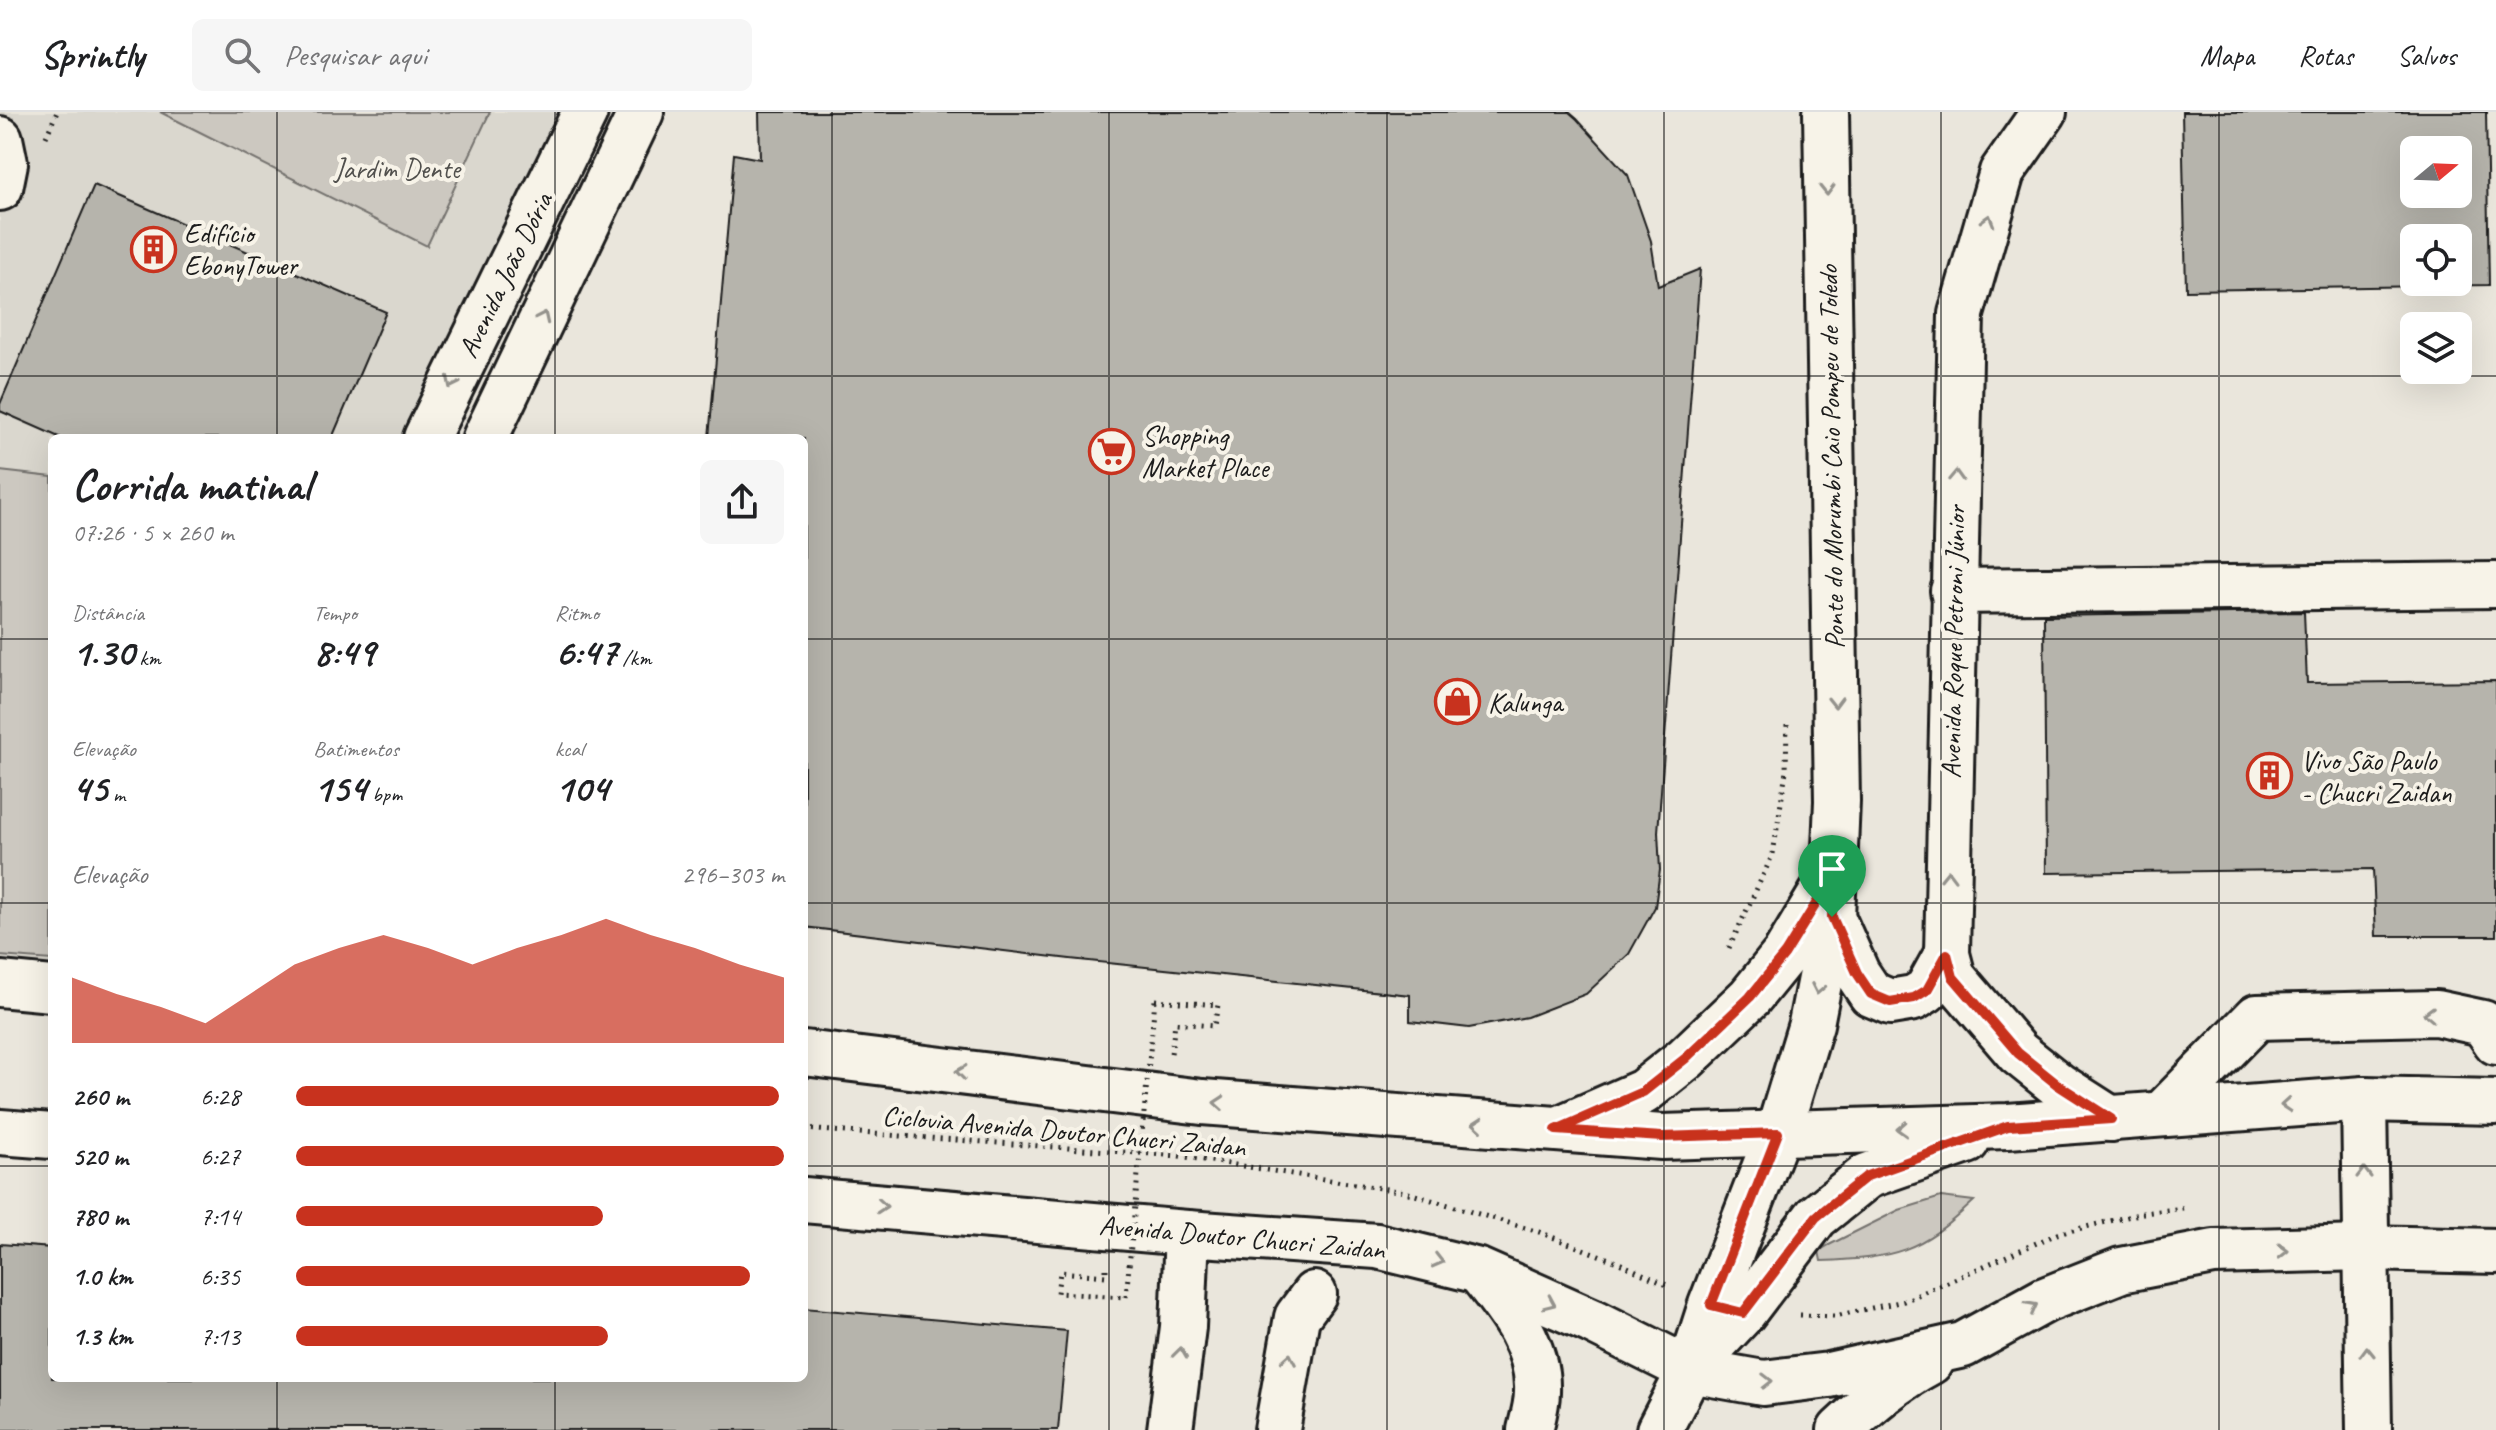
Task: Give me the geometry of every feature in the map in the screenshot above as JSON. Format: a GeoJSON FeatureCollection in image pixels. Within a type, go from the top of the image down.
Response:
{"type":"FeatureCollection","features":[{"type":"Feature","properties":{"kind":"main road","name":"Avenida João Dória"},"geometry":{"type":"LineString","coordinates":[[428,434],[585,112]]}},
{"type":"Feature","properties":{"kind":"main road","name":"Avenida João Dória"},"geometry":{"type":"LineString","coordinates":[[487,434],[641,112]]}},
{"type":"Feature","properties":{"kind":"main road","name":"Ponte do Morumbi Caio Pompeu de Toledo"},"geometry":{"type":"LineString","coordinates":[[1826,112],[1837,801],[1832,896]]}},
{"type":"Feature","properties":{"kind":"main road","name":"Avenida Roque Petroni Júnior"},"geometry":{"type":"LineString","coordinates":[[2044,112],[2002,172],[1961,314],[1947,954],[1953,977],[2018,1053],[2058,1085],[2111,1119]]}},
{"type":"Feature","properties":{"kind":"main road"},"geometry":{"type":"LineString","coordinates":[[0,139],[5,163],[0,188]]}},
{"type":"Feature","properties":{"kind":"main road"},"geometry":{"type":"LineString","coordinates":[[1953,591],[2496,585]]}},
{"type":"Feature","properties":{"kind":"main road"},"geometry":{"type":"LineString","coordinates":[[1832,896],[1857,973],[1871,994],[1890,1002],[1914,998],[1927,990],[1947,954]]}},
{"type":"Feature","properties":{"kind":"main road"},"geometry":{"type":"LineString","coordinates":[[1556,1130],[1643,1092],[1686,1058],[1750,997],[1832,896]]}},
{"type":"Feature","properties":{"kind":"main road"},"geometry":{"type":"LineString","coordinates":[[1727,1309],[1811,1024],[1832,896]]}},
{"type":"Feature","properties":{"kind":"main road"},"geometry":{"type":"LineString","coordinates":[[0,984],[48,989]]}},
{"type":"Feature","properties":{"kind":"main road"},"geometry":{"type":"LineString","coordinates":[[2162,1114],[2257,1017],[2436,1013],[2483,1023],[2496,1042]]}},
{"type":"Feature","properties":{"kind":"main road"},"geometry":{"type":"LineString","coordinates":[[808,1053],[1167,1098],[1662,1137],[2008,1126],[2364,1099],[2496,1102]]}},
{"type":"Feature","properties":{"kind":"main road"},"geometry":{"type":"LineString","coordinates":[[2364,1099],[2369,1430]]}},
{"type":"Feature","properties":{"kind":"main road"},"geometry":{"type":"LineString","coordinates":[[1659,1430],[1727,1309],[1816,1217],[1867,1176],[2008,1126]]}},
{"type":"Feature","properties":{"kind":"main road"},"geometry":{"type":"LineString","coordinates":[[0,1132],[48,1136]]}},
{"type":"Feature","properties":{"kind":"main road","name":"Avenida Doutor Chucri Zaidan"},"geometry":{"type":"LineString","coordinates":[[808,1200],[1377,1246],[1479,1271],[1592,1321],[1690,1370],[1763,1383],[1829,1375],[1963,1345],[2045,1300],[2121,1270],[2214,1252],[2365,1248],[2496,1251]]}},
{"type":"Feature","properties":{"kind":"main road"},"geometry":{"type":"LineString","coordinates":[[1170,1430],[1183,1327],[1187,1233]]}},
{"type":"Feature","properties":{"kind":"main road"},"geometry":{"type":"LineString","coordinates":[[1479,1271],[1504,1302],[1535,1360],[1537,1393],[1530,1430]]}},
{"type":"Feature","properties":{"kind":"main road"},"geometry":{"type":"LineString","coordinates":[[1277,1430],[1297,1317],[1314,1294]]}},
{"type":"Feature","properties":{"kind":"main road"},"geometry":{"type":"LineString","coordinates":[[1840,1430],[1908,1374],[1963,1345]]}},
{"type":"Feature","properties":{"kind":"path"},"geometry":{"type":"LineString","coordinates":[[1723,959],[1773,854],[1786,771],[1787,717]]}},
{"type":"Feature","properties":{"kind":"path"},"geometry":{"type":"LineString","coordinates":[[1110,1226],[1106,1276],[1060,1272],[1057,1293],[1126,1297],[1155,1000],[1218,1005],[1214,1026],[1175,1023],[1167,1098]]}},
{"type":"Feature","properties":{"kind":"path","name":"Ciclovia Avenida Doutor Chucri Zaidan"},"geometry":{"type":"LineString","coordinates":[[808,1129],[1179,1156],[1405,1192],[1539,1232],[1727,1309],[1835,1316],[1904,1301],[2057,1234],[2143,1213]]}},
{"type":"Feature","properties":{"kind":"shaded area"},"geometry":{"type":"Polygon","coordinates":[[[0,112],[583,112],[432,434],[48,434],[48,989],[0,984],[0,112]]]}},
{"type":"Feature","properties":{"kind":"green space","name":"Jardim Dente"},"geometry":{"type":"Polygon","coordinates":[[[160,112],[490,112],[427,246],[160,112]]]}},
{"type":"Feature","properties":{"kind":"green space"},"geometry":{"type":"Polygon","coordinates":[[[0,471],[48,477],[48,960],[0,956],[0,471]]]}},
{"type":"Feature","properties":{"kind":"green space"},"geometry":{"type":"Polygon","coordinates":[[[1941,1197],[1974,1201],[1937,1232],[1905,1249],[1868,1258],[1821,1261],[1819,1251],[1829,1245],[1899,1210],[1941,1197]]]}},
{"type":"Feature","properties":{"kind":"building"},"geometry":{"type":"Polygon","coordinates":[[[759,112],[1569,112],[1577,119],[1628,175],[1651,241],[1658,286],[1700,269],[1658,832],[1660,870],[1655,907],[1629,954],[1586,994],[1527,1017],[1469,1028],[1410,1021],[1410,995],[808,927],[808,434],[709,434],[734,154],[760,159],[759,112]]]}},
{"type":"Feature","properties":{"kind":"building"},"geometry":{"type":"Polygon","coordinates":[[[2182,112],[2486,112],[2489,285],[2472,285],[2472,224],[2400,224],[2400,286],[2186,290],[2182,112]]]}},
{"type":"Feature","properties":{"kind":"building","name":"Edifício EbonyTower"},"geometry":{"type":"Polygon","coordinates":[[[94,185],[386,312],[334,434],[52,434],[0,411],[0,404],[94,185]]]}},
{"type":"Feature","properties":{"kind":"building","name":"Vivo São Paulo - Chucri Zaidan"},"geometry":{"type":"Polygon","coordinates":[[[2304,612],[2307,683],[2496,681],[2496,936],[2376,936],[2373,869],[2046,873],[2044,616],[2304,612]]]}},
{"type":"Feature","properties":{"kind":"building"},"geometry":{"type":"Polygon","coordinates":[[[0,1244],[48,1248],[48,1382],[808,1382],[808,1308],[1067,1331],[1058,1430],[0,1430],[0,1244]]]}},
{"type":"Feature","properties":{"kind":"place","name":"Edifício EbonyTower"},"geometry":{"type":"Point","coordinates":[153,249]}},
{"type":"Feature","properties":{"kind":"place","name":"Shopping Market Place"},"geometry":{"type":"Point","coordinates":[1111,451]}},
{"type":"Feature","properties":{"kind":"place","name":"Kalunga"},"geometry":{"type":"Point","coordinates":[1457,702]}},
{"type":"Feature","properties":{"kind":"place","name":"Vivo São Paulo - Chucri Zaidan"},"geometry":{"type":"Point","coordinates":[2270,776]}},
{"type":"Feature","properties":{"kind":"route"},"geometry":{"type":"LineString","coordinates":[[1833,876],[1832,917],[1857,973],[1871,994],[1890,1002],[1914,998],[1927,990],[1947,954],[1953,977],[2018,1053],[2058,1085],[2111,1119],[2008,1126],[1867,1176],[1816,1217],[1743,1313],[1711,1305],[1778,1133],[1662,1137],[1556,1130],[1643,1092],[1686,1058],[1750,997],[1785,954],[1833,876]]}}]}
